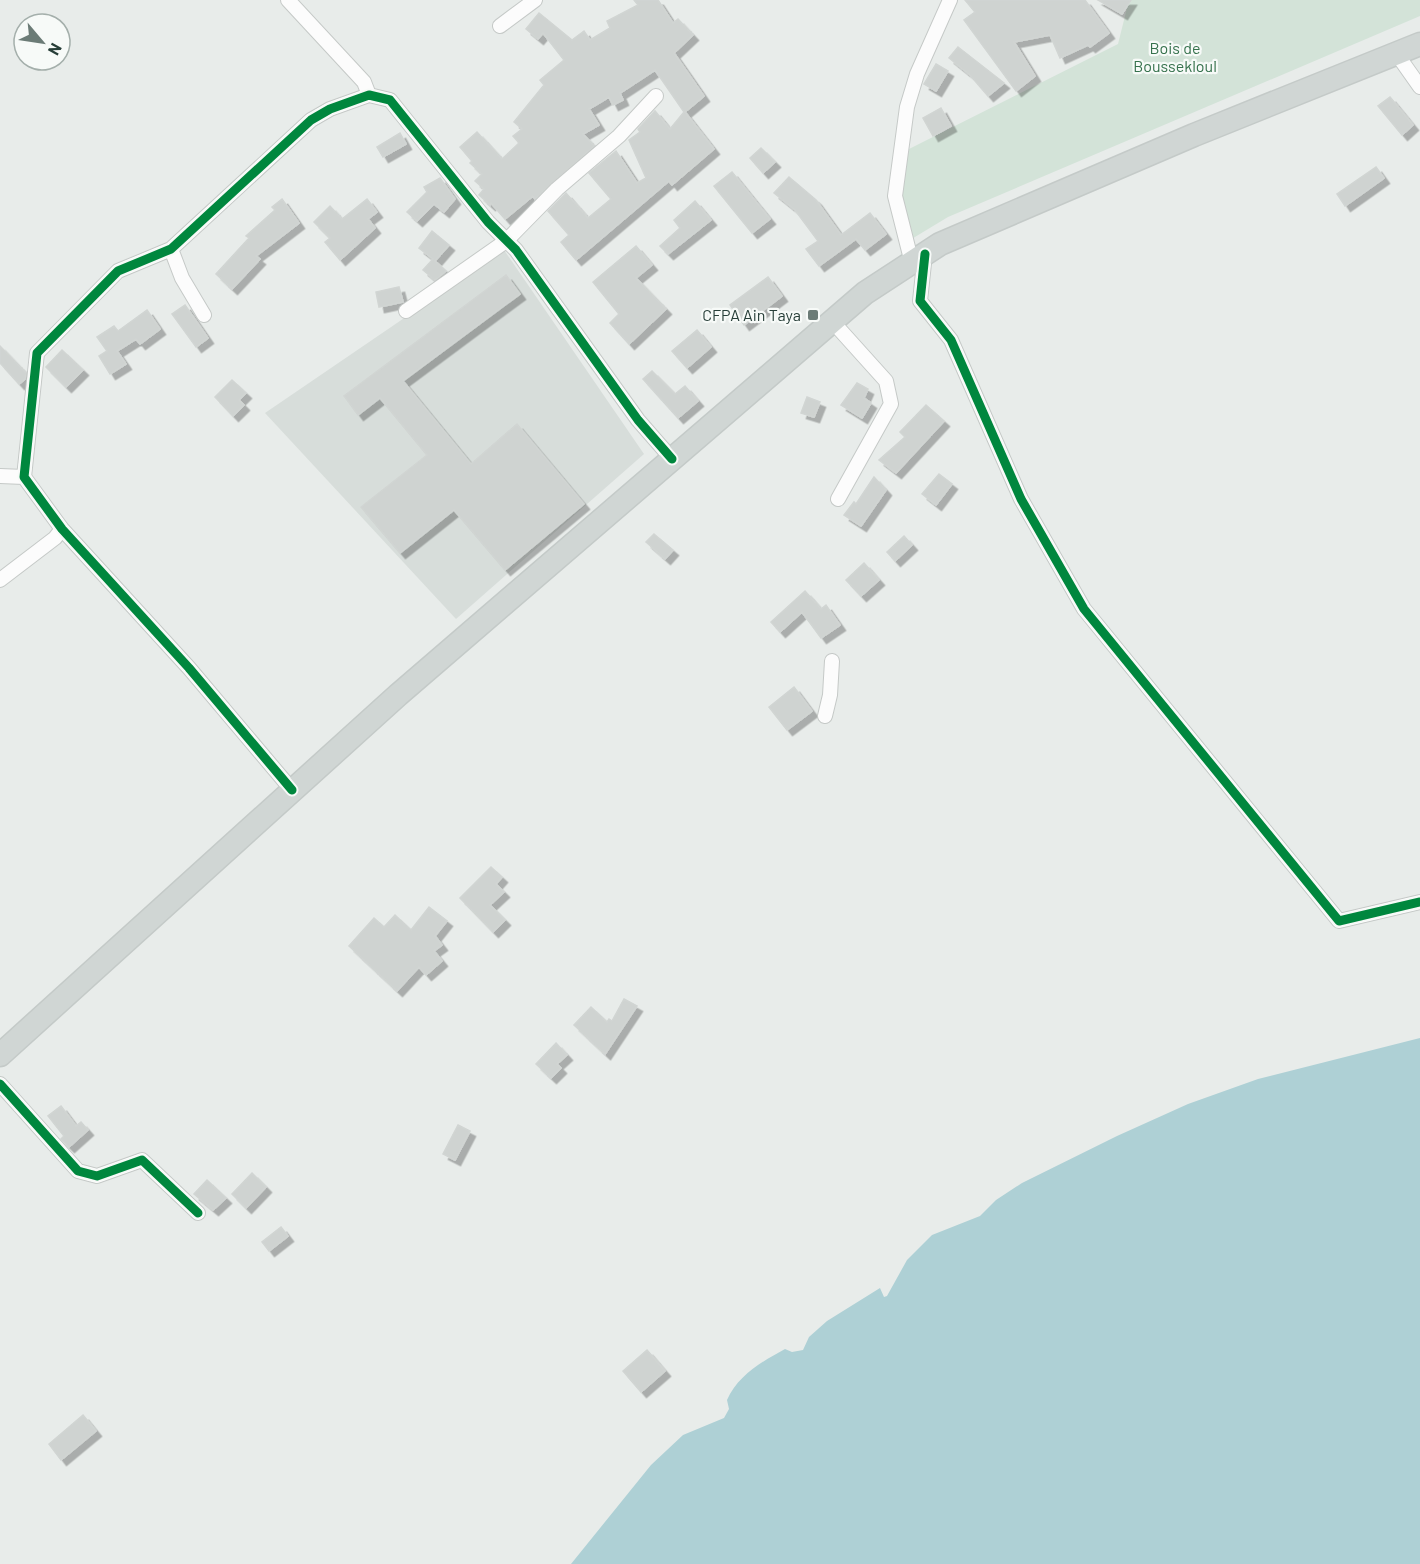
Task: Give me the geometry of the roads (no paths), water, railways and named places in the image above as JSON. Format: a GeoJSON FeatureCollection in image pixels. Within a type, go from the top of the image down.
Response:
{"type":"FeatureCollection","features":[{"type":"Feature","properties":{"kind":"main road"},"geometry":{"type":"LineString","coordinates":[[0,1055],[398,695],[865,293],[940,244],[1173,144],[1420,44]]}},
{"type":"Feature","properties":{"kind":"street"},"geometry":{"type":"LineString","coordinates":[[288,0],[364,82],[369,95]]}},
{"type":"Feature","properties":{"kind":"street"},"geometry":{"type":"LineString","coordinates":[[500,26],[535,0]]}},
{"type":"Feature","properties":{"kind":"street"},"geometry":{"type":"LineString","coordinates":[[950,0],[917,74],[907,107],[896,196],[918,259],[920,302],[951,340],[1021,499],[1084,609],[1339,921],[1420,902]]}},
{"type":"Feature","properties":{"kind":"street"},"geometry":{"type":"LineString","coordinates":[[1396,53],[1420,87]]}},
{"type":"Feature","properties":{"kind":"street"},"geometry":{"type":"LineString","coordinates":[[292,790],[189,668],[62,529],[24,477],[37,353],[118,271],[171,249],[311,120],[330,109],[369,95],[390,100],[506,241],[516,250],[638,420],[672,459]]}},
{"type":"Feature","properties":{"kind":"street"},"geometry":{"type":"LineString","coordinates":[[406,311],[506,241],[557,189],[619,135],[656,96]]}},
{"type":"Feature","properties":{"kind":"street"},"geometry":{"type":"LineString","coordinates":[[171,249],[182,278],[204,315]]}},
{"type":"Feature","properties":{"kind":"street"},"geometry":{"type":"LineString","coordinates":[[832,321],[886,381],[891,404],[838,499]]}},
{"type":"Feature","properties":{"kind":"street"},"geometry":{"type":"LineString","coordinates":[[0,476],[24,477]]}},
{"type":"Feature","properties":{"kind":"street"},"geometry":{"type":"LineString","coordinates":[[0,580],[55,538],[62,529]]}},
{"type":"Feature","properties":{"kind":"street"},"geometry":{"type":"LineString","coordinates":[[825,716],[830,694],[832,660]]}},
{"type":"Feature","properties":{"kind":"street"},"geometry":{"type":"LineString","coordinates":[[0,1084],[78,1171],[97,1176],[142,1160],[198,1213]]}},
{"type":"Feature","properties":{"kind":"water"},"geometry":{"type":"Polygon","coordinates":[[[1420,1038],[1420,1564],[571,1564],[651,1465],[683,1435],[724,1418],[729,1409],[727,1400],[744,1376],[785,1349],[792,1352],[803,1350],[809,1337],[827,1321],[880,1288],[884,1297],[887,1296],[907,1260],[932,1235],[980,1216],[996,1200],[1022,1183],[1188,1104],[1258,1079],[1420,1038]]]}},
{"type":"Feature","properties":{"kind":"place","name":"CFPA Ain Taya"},"geometry":{"type":"Point","coordinates":[813,315]}},
{"type":"Feature","properties":{"kind":"park label","name":"Bois de Boussekloul"},"geometry":{"type":"Point","coordinates":[1175,57]}}]}
